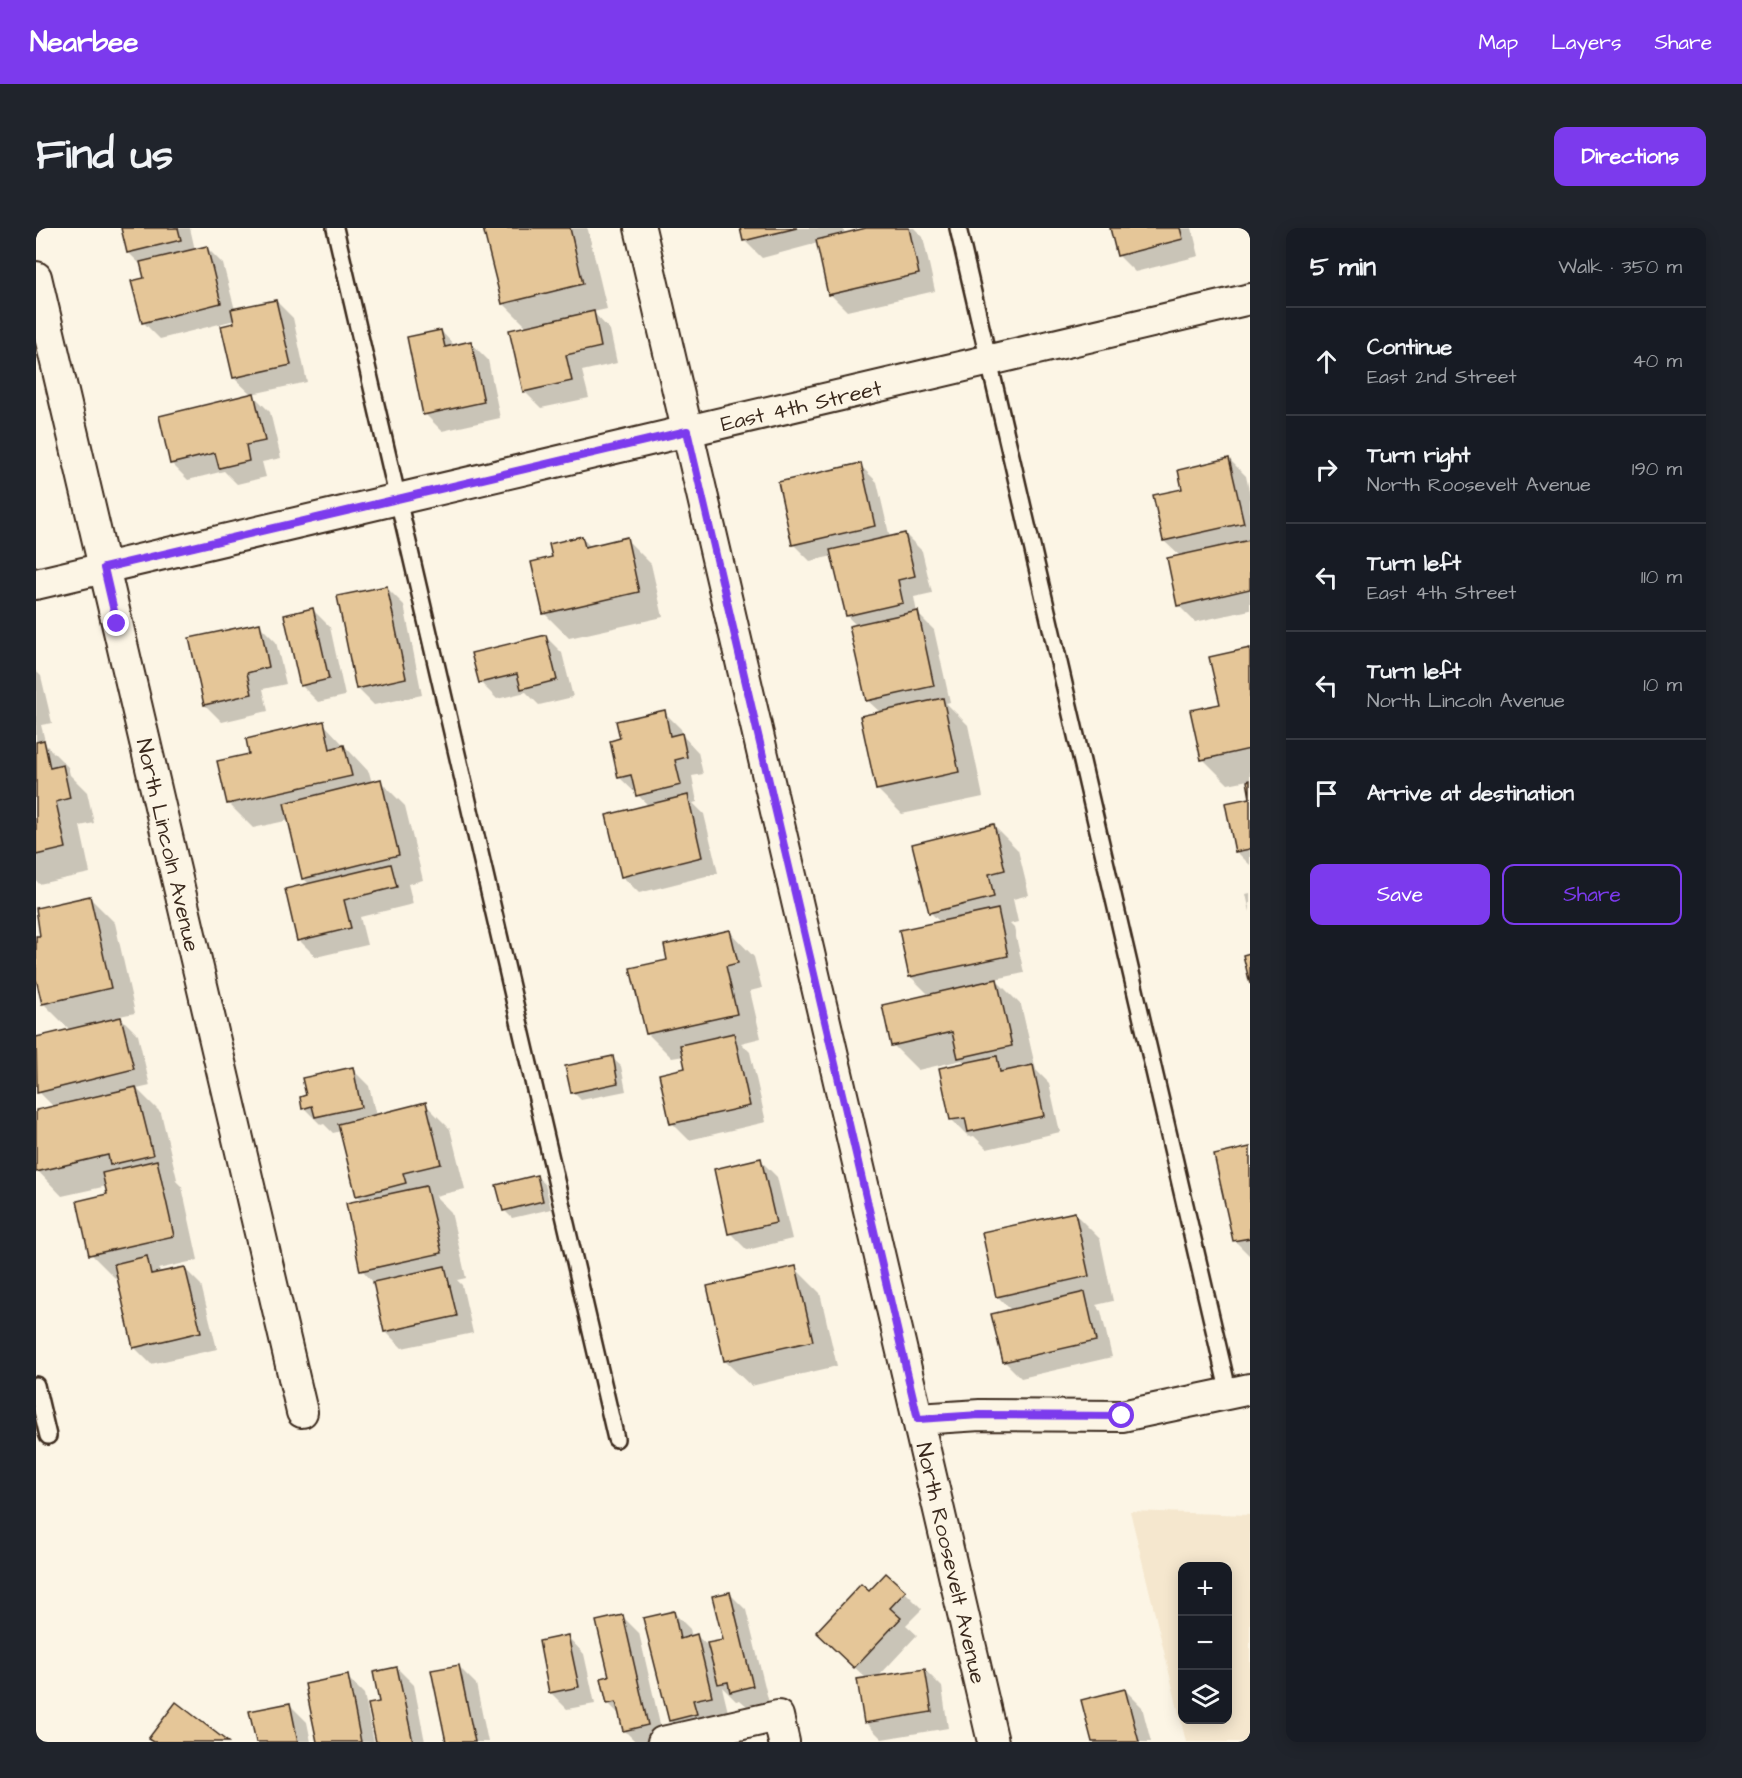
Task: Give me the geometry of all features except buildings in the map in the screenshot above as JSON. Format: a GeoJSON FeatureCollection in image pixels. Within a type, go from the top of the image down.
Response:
{"type":"FeatureCollection","features":[{"type":"Feature","properties":{"kind":"street","name":"North Roosevelt Avenue"},"geometry":{"type":"LineString","coordinates":[[640,228],[993,1742]]}},
{"type":"Feature","properties":{"kind":"street","name":"North Lincoln Avenue"},"geometry":{"type":"LineString","coordinates":[[36,277],[302,1412]]}},
{"type":"Feature","properties":{"kind":"street","name":"East 4th Street"},"geometry":{"type":"LineString","coordinates":[[36,584],[1250,299]]}},
{"type":"Feature","properties":{"kind":"street"},"geometry":{"type":"LineString","coordinates":[[918,1419],[980,1415],[1122,1416],[1240,1391]]}},
{"type":"Feature","properties":{"kind":"street"},"geometry":{"type":"LineString","coordinates":[[663,1742],[778,1716],[784,1742]]}},
{"type":"Feature","properties":{"kind":"lane"},"geometry":{"type":"LineString","coordinates":[[335,228],[616,1440]]}},
{"type":"Feature","properties":{"kind":"lane"},"geometry":{"type":"LineString","coordinates":[[958,228],[988,361],[1240,1391]]}},
{"type":"Feature","properties":{"kind":"lane"},"geometry":{"type":"LineString","coordinates":[[36,1385],[48,1436]]}},
{"type":"Feature","properties":{"kind":"shaded area"},"geometry":{"type":"Polygon","coordinates":[[[1130,1511],[1250,1515],[1250,1742],[1186,1742],[1182,1724],[1232,1724],[1232,1562],[1178,1562],[1178,1709],[1130,1511]]]}},
{"type":"Feature","properties":{"kind":"route"},"geometry":{"type":"LineString","coordinates":[[117,624],[104,568],[687,431],[918,1419],[980,1415],[1122,1416]]}}]}
